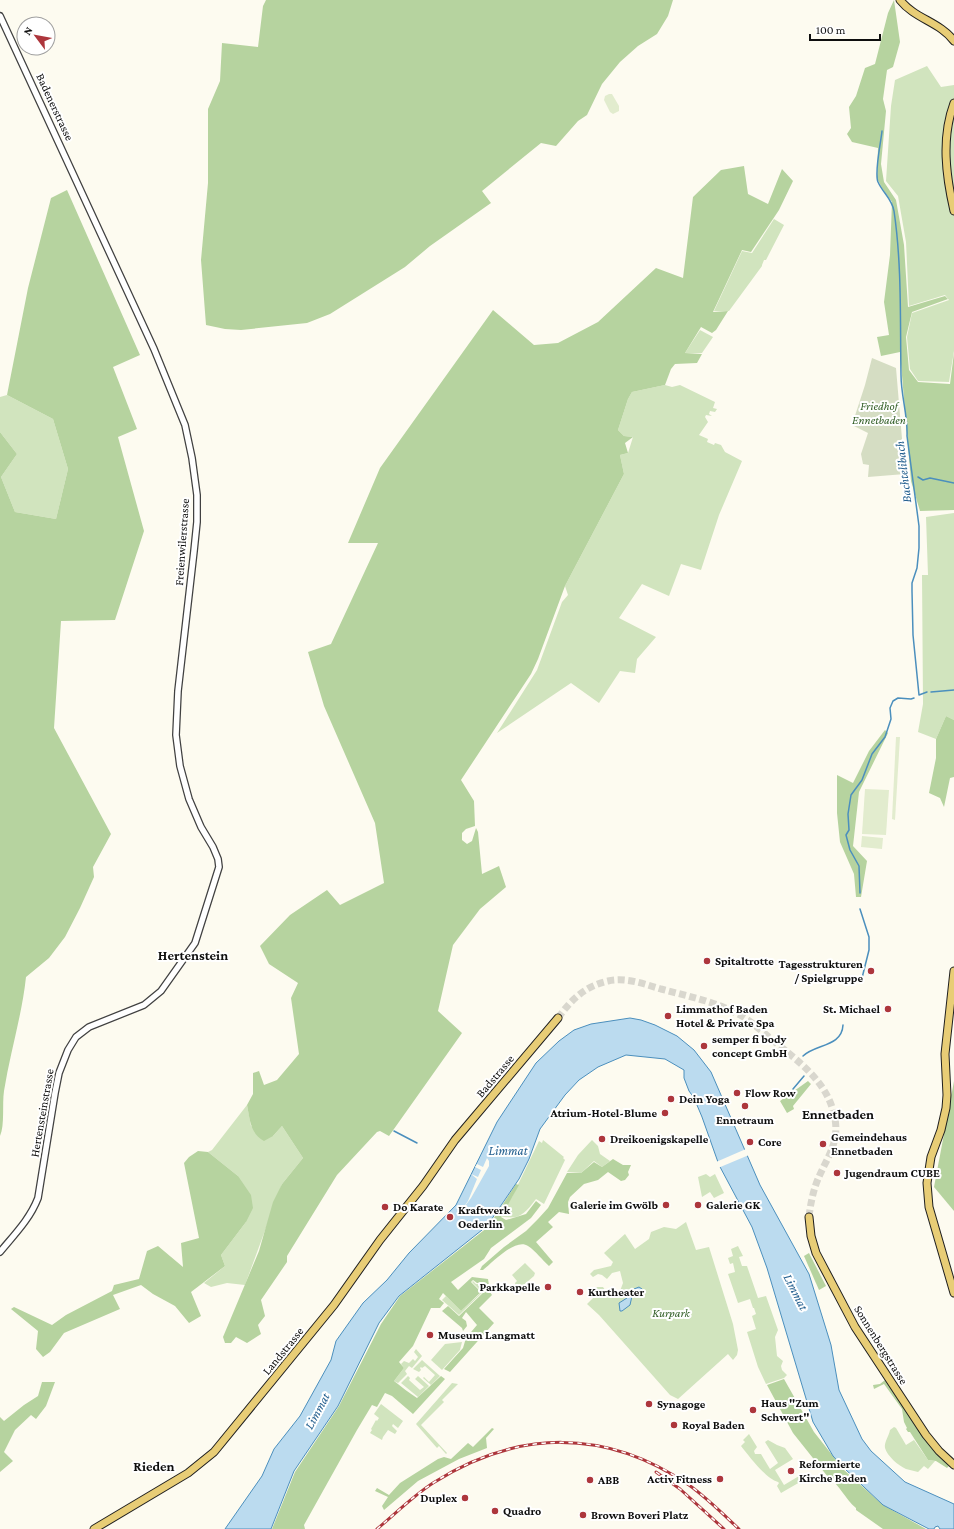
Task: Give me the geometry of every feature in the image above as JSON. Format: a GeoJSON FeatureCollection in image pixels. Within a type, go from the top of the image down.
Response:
{"type":"FeatureCollection","features":[{"type":"Feature","properties":{"kind":"main road"},"geometry":{"type":"LineString","coordinates":[[900,0],[916,16],[942,29],[954,41]]}},
{"type":"Feature","properties":{"kind":"main road"},"geometry":{"type":"LineString","coordinates":[[954,103],[949,122],[946,168],[954,211]]}},
{"type":"Feature","properties":{"kind":"main road"},"geometry":{"type":"LineString","coordinates":[[954,970],[945,1054],[947,1095],[946,1108],[941,1130],[931,1157],[927,1183],[929,1207],[954,1293]]}},
{"type":"Feature","properties":{"kind":"main road","name":"Badstrasse"},"geometry":{"type":"LineString","coordinates":[[451,1146],[557,1019]]}},
{"type":"Feature","properties":{"kind":"main road","name":"Landstrasse"},"geometry":{"type":"LineString","coordinates":[[94,1529],[188,1473],[214,1452],[322,1320],[380,1240],[423,1186],[451,1146]]}},
{"type":"Feature","properties":{"kind":"main road","name":"Sonnenbergstrasse"},"geometry":{"type":"LineString","coordinates":[[809,1217],[809,1225],[816,1253],[855,1328],[926,1435],[939,1451],[954,1465]]}},
{"type":"Feature","properties":{"kind":"street","name":"Badenerstrasse"},"geometry":{"type":"LineString","coordinates":[[0,16],[89,207]]}},
{"type":"Feature","properties":{"kind":"street","name":"Freienwilerstrasse"},"geometry":{"type":"LineString","coordinates":[[89,207],[173,393],[185,425],[192,458],[196,495],[196,537],[178,691],[176,735],[180,766],[189,799],[201,827],[213,847],[218,859],[219,867]]}},
{"type":"Feature","properties":{"kind":"street","name":"Hertensteinstrasse"},"geometry":{"type":"LineString","coordinates":[[0,1252],[24,1224],[34,1208],[38,1198],[59,1073],[68,1050],[76,1037],[89,1027],[144,1005],[162,991],[195,943],[219,867]]}},
{"type":"Feature","properties":{"kind":"green space"},"geometry":{"type":"Polygon","coordinates":[[[266,0],[673,0],[668,16],[657,34],[638,46],[620,62],[602,84],[587,115],[578,121],[556,146],[541,143],[482,191],[491,203],[430,246],[405,267],[330,314],[307,323],[241,330],[225,329],[206,325],[201,260],[208,183],[208,109],[220,81],[222,43],[258,47],[263,6],[266,0]]]}},
{"type":"Feature","properties":{"kind":"green space"},"geometry":{"type":"Polygon","coordinates":[[[894,0],[900,42],[893,67],[887,70],[883,99],[886,111],[881,164],[884,182],[896,200],[904,245],[908,307],[945,296],[948,299],[912,312],[906,337],[909,370],[918,382],[950,384],[954,353],[954,510],[920,511],[911,481],[900,352],[881,356],[877,337],[889,335],[884,302],[890,255],[892,202],[877,178],[878,148],[852,142],[847,134],[851,128],[849,107],[856,96],[865,68],[875,64],[888,13],[894,0]]]}},
{"type":"Feature","properties":{"kind":"green space"},"geometry":{"type":"Polygon","coordinates":[[[927,66],[941,87],[954,85],[954,351],[949,382],[918,381],[910,369],[907,337],[912,313],[949,300],[945,295],[909,306],[906,242],[898,196],[886,181],[891,106],[895,80],[927,66]]]}},
{"type":"Feature","properties":{"kind":"green space"},"geometry":{"type":"Polygon","coordinates":[[[612,94],[619,106],[619,111],[613,114],[610,112],[604,100],[605,96],[612,94]]]}},
{"type":"Feature","properties":{"kind":"green space"},"geometry":{"type":"Polygon","coordinates":[[[744,166],[748,194],[768,204],[782,169],[793,181],[779,210],[751,252],[742,250],[713,312],[728,311],[716,330],[712,333],[701,327],[685,353],[702,354],[697,363],[675,364],[671,369],[665,385],[632,392],[628,399],[618,430],[624,436],[633,437],[625,443],[628,453],[620,455],[624,474],[565,586],[531,674],[461,780],[474,801],[475,826],[466,829],[462,833],[462,840],[467,844],[472,841],[476,828],[478,832],[482,874],[499,866],[506,887],[480,909],[453,945],[438,1011],[462,1033],[389,1136],[380,1131],[377,1132],[337,1175],[287,1256],[287,1262],[261,1300],[265,1316],[258,1325],[261,1334],[247,1343],[236,1337],[231,1343],[225,1343],[223,1337],[259,1251],[273,1202],[282,1184],[303,1158],[282,1126],[273,1136],[264,1141],[259,1138],[251,1126],[247,1105],[253,1094],[253,1073],[259,1071],[264,1085],[277,1080],[299,1054],[291,998],[298,983],[269,964],[260,946],[290,915],[327,890],[340,905],[384,883],[375,823],[324,706],[308,652],[331,644],[378,543],[348,543],[380,468],[493,310],[534,345],[558,343],[598,322],[656,268],[683,278],[693,197],[721,170],[744,166]]]}},
{"type":"Feature","properties":{"kind":"green space"},"geometry":{"type":"Polygon","coordinates":[[[67,190],[140,355],[113,367],[137,429],[118,437],[144,531],[115,620],[61,621],[54,728],[111,834],[93,867],[94,877],[65,937],[49,958],[26,977],[22,1006],[3,1096],[2,1131],[0,1136],[0,432],[17,454],[1,477],[15,512],[56,519],[68,469],[53,419],[7,395],[28,288],[51,198],[67,190]]]}},
{"type":"Feature","properties":{"kind":"green space"},"geometry":{"type":"Polygon","coordinates":[[[774,219],[784,225],[766,260],[764,260],[762,266],[729,311],[714,311],[742,251],[752,253],[774,219]]]}},
{"type":"Feature","properties":{"kind":"green space"},"geometry":{"type":"Polygon","coordinates":[[[700,330],[713,337],[702,353],[685,353],[700,330]]]}},
{"type":"Feature","properties":{"kind":"green space","name":"Friedhof Ennetbaden"},"geometry":{"type":"Polygon","coordinates":[[[872,358],[896,368],[905,474],[868,477],[869,465],[863,464],[861,454],[868,433],[852,425],[872,358]]]}},
{"type":"Feature","properties":{"kind":"green space"},"geometry":{"type":"Polygon","coordinates":[[[665,385],[672,387],[680,385],[715,402],[713,408],[717,409],[715,412],[710,411],[709,414],[712,416],[706,415],[705,417],[708,422],[699,435],[708,439],[707,442],[714,445],[715,443],[721,445],[725,452],[742,461],[719,515],[701,570],[681,564],[669,596],[642,584],[619,618],[656,637],[637,659],[635,673],[620,671],[599,703],[571,683],[497,733],[537,670],[562,602],[568,595],[565,586],[624,474],[620,455],[628,453],[633,437],[624,436],[618,430],[628,399],[632,392],[665,385]]]}},
{"type":"Feature","properties":{"kind":"green space"},"geometry":{"type":"Polygon","coordinates":[[[7,395],[53,419],[68,469],[56,519],[15,512],[1,477],[17,454],[0,432],[0,397],[7,395]]]}},
{"type":"Feature","properties":{"kind":"green space"},"geometry":{"type":"Polygon","coordinates":[[[954,513],[954,720],[946,716],[936,739],[918,732],[923,704],[922,575],[928,575],[926,517],[954,513]]]}},
{"type":"Feature","properties":{"kind":"green space"},"geometry":{"type":"Polygon","coordinates":[[[946,716],[954,720],[954,777],[950,778],[944,807],[940,798],[929,793],[936,758],[936,739],[946,716]]]}},
{"type":"Feature","properties":{"kind":"green space"},"geometry":{"type":"Polygon","coordinates":[[[885,730],[888,733],[859,792],[853,846],[867,861],[861,897],[856,897],[854,874],[840,842],[837,813],[837,775],[853,783],[869,751],[885,730]]]}},
{"type":"Feature","properties":{"kind":"green space"},"geometry":{"type":"Polygon","coordinates":[[[896,737],[900,737],[895,820],[892,819],[896,737]]]}},
{"type":"Feature","properties":{"kind":"green space"},"geometry":{"type":"Polygon","coordinates":[[[865,789],[889,790],[886,835],[862,834],[865,789]]]}},
{"type":"Feature","properties":{"kind":"green space"},"geometry":{"type":"Polygon","coordinates":[[[862,836],[883,838],[882,849],[861,847],[862,836]]]}},
{"type":"Feature","properties":{"kind":"green space"},"geometry":{"type":"Polygon","coordinates":[[[808,1081],[811,1084],[793,1106],[794,1109],[787,1113],[780,1101],[808,1081]]]}},
{"type":"Feature","properties":{"kind":"green space"},"geometry":{"type":"Polygon","coordinates":[[[954,1081],[954,1211],[934,1187],[954,1081]]]}},
{"type":"Feature","properties":{"kind":"green space"},"geometry":{"type":"Polygon","coordinates":[[[247,1105],[251,1126],[273,1136],[282,1126],[303,1158],[282,1184],[245,1285],[227,1283],[211,1287],[204,1283],[225,1266],[221,1255],[246,1222],[238,1176],[208,1152],[212,1150],[247,1105]]]}},
{"type":"Feature","properties":{"kind":"green space"},"geometry":{"type":"Polygon","coordinates":[[[543,1140],[564,1157],[563,1158],[565,1160],[544,1204],[536,1199],[524,1213],[516,1217],[498,1216],[512,1197],[539,1141],[542,1143],[543,1140]]]}},
{"type":"Feature","properties":{"kind":"green space"},"geometry":{"type":"Polygon","coordinates":[[[592,1140],[598,1146],[600,1154],[610,1161],[602,1167],[594,1161],[581,1173],[567,1172],[578,1155],[592,1140]]]}},
{"type":"Feature","properties":{"kind":"green space"},"geometry":{"type":"Polygon","coordinates":[[[198,1151],[208,1152],[238,1176],[251,1195],[253,1208],[246,1222],[221,1255],[225,1266],[191,1292],[201,1316],[189,1323],[175,1306],[153,1294],[141,1285],[113,1295],[120,1309],[64,1333],[50,1352],[43,1357],[36,1349],[38,1331],[11,1309],[14,1307],[52,1325],[66,1315],[112,1291],[114,1285],[139,1279],[147,1251],[158,1246],[183,1267],[181,1243],[199,1238],[184,1163],[189,1157],[198,1151]]]}},
{"type":"Feature","properties":{"kind":"green space"},"geometry":{"type":"Polygon","coordinates":[[[613,1159],[623,1165],[631,1165],[628,1172],[629,1175],[625,1180],[621,1181],[608,1172],[598,1180],[584,1184],[570,1197],[568,1202],[569,1214],[559,1212],[548,1222],[553,1227],[536,1242],[553,1262],[549,1266],[531,1248],[523,1244],[517,1245],[504,1252],[483,1270],[480,1270],[482,1266],[504,1247],[526,1231],[548,1208],[567,1173],[581,1173],[594,1162],[602,1167],[613,1159]]]}},
{"type":"Feature","properties":{"kind":"green space"},"geometry":{"type":"Polygon","coordinates":[[[706,1174],[710,1177],[715,1174],[724,1193],[714,1198],[710,1192],[702,1197],[698,1177],[706,1174]]]}},
{"type":"Feature","properties":{"kind":"green space"},"geometry":{"type":"Polygon","coordinates":[[[516,1184],[519,1185],[501,1217],[506,1220],[526,1214],[536,1201],[541,1205],[531,1218],[491,1248],[484,1259],[451,1282],[458,1290],[472,1277],[488,1279],[490,1292],[492,1295],[479,1308],[494,1323],[450,1372],[444,1369],[463,1348],[466,1338],[477,1325],[466,1312],[462,1318],[466,1321],[467,1326],[463,1331],[462,1328],[442,1311],[448,1306],[459,1316],[486,1290],[484,1283],[477,1283],[473,1280],[471,1282],[481,1292],[461,1311],[443,1293],[439,1299],[444,1303],[440,1308],[431,1308],[413,1346],[399,1362],[404,1368],[394,1381],[417,1398],[441,1376],[445,1379],[413,1414],[392,1396],[385,1393],[377,1407],[372,1405],[357,1430],[304,1525],[305,1529],[272,1529],[295,1472],[339,1406],[381,1324],[400,1296],[488,1227],[516,1184]]]}},
{"type":"Feature","properties":{"kind":"green space","name":"Kurpark"},"geometry":{"type":"Polygon","coordinates":[[[686,1222],[696,1250],[709,1247],[733,1324],[738,1350],[737,1355],[733,1360],[728,1354],[678,1399],[670,1395],[599,1315],[587,1304],[594,1297],[590,1291],[595,1287],[603,1287],[609,1296],[620,1291],[623,1283],[620,1271],[612,1273],[607,1279],[602,1275],[598,1274],[593,1277],[590,1274],[594,1270],[611,1266],[613,1262],[604,1253],[625,1234],[635,1249],[649,1239],[651,1232],[664,1227],[676,1229],[686,1222]]]}},
{"type":"Feature","properties":{"kind":"green space"},"geometry":{"type":"Polygon","coordinates":[[[738,1246],[743,1256],[739,1257],[742,1266],[747,1266],[758,1298],[766,1296],[778,1330],[775,1337],[777,1356],[783,1361],[781,1366],[782,1370],[787,1375],[784,1378],[766,1384],[758,1367],[747,1332],[756,1329],[752,1316],[756,1314],[754,1308],[750,1299],[738,1303],[728,1274],[735,1272],[733,1263],[730,1264],[728,1258],[733,1256],[731,1249],[738,1246]]]}},
{"type":"Feature","properties":{"kind":"green space"},"geometry":{"type":"Polygon","coordinates":[[[809,1253],[826,1286],[819,1290],[804,1256],[809,1253]]]}},
{"type":"Feature","properties":{"kind":"green space"},"geometry":{"type":"Polygon","coordinates":[[[525,1263],[535,1273],[534,1276],[520,1288],[521,1293],[516,1288],[515,1283],[517,1281],[512,1275],[525,1263]]]}},
{"type":"Feature","properties":{"kind":"green space"},"geometry":{"type":"Polygon","coordinates":[[[473,1281],[476,1284],[483,1284],[485,1290],[459,1315],[442,1300],[446,1296],[461,1311],[482,1292],[472,1282],[473,1281]]]}},
{"type":"Feature","properties":{"kind":"green space"},"geometry":{"type":"Polygon","coordinates":[[[462,1342],[460,1350],[442,1370],[431,1360],[445,1344],[462,1342]]]}},
{"type":"Feature","properties":{"kind":"green space"},"geometry":{"type":"Polygon","coordinates":[[[416,1349],[422,1356],[412,1368],[409,1366],[405,1371],[407,1374],[398,1383],[394,1381],[404,1368],[401,1364],[404,1361],[409,1363],[413,1359],[415,1361],[418,1357],[414,1352],[416,1349]]]}},
{"type":"Feature","properties":{"kind":"green space"},"geometry":{"type":"Polygon","coordinates":[[[422,1360],[440,1376],[431,1385],[423,1378],[424,1377],[429,1382],[435,1375],[425,1366],[420,1368],[421,1370],[419,1372],[413,1369],[422,1360]]]}},
{"type":"Feature","properties":{"kind":"green space"},"geometry":{"type":"Polygon","coordinates":[[[408,1376],[410,1378],[409,1380],[420,1390],[424,1387],[415,1379],[418,1376],[429,1386],[418,1397],[401,1383],[408,1376]]]}},
{"type":"Feature","properties":{"kind":"green space"},"geometry":{"type":"Polygon","coordinates":[[[784,1379],[814,1432],[844,1470],[883,1505],[926,1529],[883,1529],[856,1510],[856,1508],[836,1484],[828,1477],[793,1433],[767,1385],[784,1379]]]}},
{"type":"Feature","properties":{"kind":"green space"},"geometry":{"type":"Polygon","coordinates":[[[885,1380],[923,1435],[949,1466],[947,1468],[936,1461],[928,1460],[910,1432],[906,1429],[902,1409],[884,1384],[874,1389],[873,1385],[880,1384],[885,1380]]]}},
{"type":"Feature","properties":{"kind":"green space"},"geometry":{"type":"Polygon","coordinates":[[[42,1382],[55,1382],[46,1406],[36,1419],[31,1415],[15,1430],[4,1452],[13,1461],[0,1472],[0,1417],[4,1421],[38,1396],[42,1382]]]}},
{"type":"Feature","properties":{"kind":"green space"},"geometry":{"type":"Polygon","coordinates":[[[452,1383],[458,1384],[442,1400],[444,1402],[421,1425],[447,1453],[446,1454],[439,1446],[437,1448],[416,1424],[452,1383]]]}},
{"type":"Feature","properties":{"kind":"green space"},"geometry":{"type":"Polygon","coordinates":[[[381,1404],[403,1421],[398,1428],[393,1424],[392,1426],[397,1431],[395,1434],[388,1430],[382,1440],[370,1433],[376,1420],[377,1421],[379,1418],[374,1414],[381,1404]]]}},
{"type":"Feature","properties":{"kind":"green space"},"geometry":{"type":"Polygon","coordinates":[[[894,1427],[906,1445],[914,1440],[928,1460],[935,1461],[928,1469],[924,1466],[918,1472],[906,1469],[900,1466],[886,1451],[886,1441],[890,1430],[894,1427]]]}},
{"type":"Feature","properties":{"kind":"green space"},"geometry":{"type":"Polygon","coordinates":[[[492,1428],[494,1429],[486,1438],[487,1448],[459,1459],[418,1481],[384,1510],[382,1506],[388,1497],[375,1491],[377,1488],[389,1495],[400,1483],[438,1459],[444,1457],[451,1459],[468,1443],[473,1447],[492,1428]]]}},
{"type":"Feature","properties":{"kind":"green space"},"geometry":{"type":"Polygon","coordinates":[[[749,1434],[757,1447],[754,1451],[755,1454],[761,1454],[770,1469],[778,1463],[765,1442],[768,1440],[785,1448],[793,1459],[775,1470],[784,1485],[804,1473],[807,1478],[781,1493],[777,1486],[779,1483],[768,1477],[741,1446],[745,1442],[743,1440],[749,1434]]]}},
{"type":"Feature","properties":{"kind":"water","name":"Limmat"},"geometry":{"type":"Polygon","coordinates":[[[630,1018],[655,1025],[677,1036],[694,1050],[711,1072],[760,1185],[809,1274],[831,1345],[839,1390],[862,1439],[871,1451],[905,1482],[954,1504],[954,1529],[940,1529],[938,1526],[934,1529],[929,1529],[883,1505],[833,1456],[813,1422],[767,1268],[752,1227],[719,1165],[702,1117],[684,1078],[684,1070],[665,1059],[626,1055],[598,1067],[579,1080],[565,1095],[540,1129],[529,1159],[519,1179],[487,1226],[399,1296],[379,1323],[338,1406],[294,1471],[271,1529],[225,1529],[262,1476],[274,1449],[300,1416],[331,1360],[336,1341],[363,1303],[387,1280],[409,1253],[456,1205],[497,1122],[536,1063],[559,1041],[574,1030],[591,1024],[630,1018]]]}},
{"type":"Feature","properties":{"kind":"water"},"geometry":{"type":"Polygon","coordinates":[[[639,1287],[642,1289],[642,1294],[635,1294],[632,1296],[630,1305],[620,1311],[619,1303],[627,1298],[634,1289],[639,1287]]]}},
{"type":"Feature","properties":{"kind":"pier"},"geometry":{"type":"Polygon","coordinates":[[[746,1149],[749,1155],[718,1168],[716,1162],[746,1149]]]}},
{"type":"Feature","properties":{"kind":"pier"},"geometry":{"type":"Polygon","coordinates":[[[487,1158],[489,1161],[489,1166],[471,1198],[456,1218],[468,1201],[477,1179],[471,1174],[478,1177],[481,1170],[475,1167],[477,1164],[483,1167],[487,1158]]]}},
{"type":"Feature","properties":{"kind":"waterway","name":"Bachtelibach"},"geometry":{"type":"LineString","coordinates":[[882,131],[877,165],[877,178],[880,186],[893,207],[897,231],[900,293],[901,383],[919,526],[917,568],[912,583],[913,635],[919,695],[927,692]]}},
{"type":"Feature","properties":{"kind":"waterway"},"geometry":{"type":"LineString","coordinates":[[918,477],[923,480],[930,478],[954,483]]}},
{"type":"Feature","properties":{"kind":"waterway"},"geometry":{"type":"LineString","coordinates":[[931,692],[954,690]]}},
{"type":"Feature","properties":{"kind":"waterway","name":"Bachtelibach"},"geometry":{"type":"LineString","coordinates":[[860,893],[859,866],[850,850],[846,835],[849,830],[848,814],[851,795],[862,780],[872,754],[885,737],[891,719],[890,708],[893,701],[898,698],[914,698]]}},
{"type":"Feature","properties":{"kind":"waterway","name":"Bachtelibach"},"geometry":{"type":"LineString","coordinates":[[860,909],[869,937],[869,950],[862,978]]}},
{"type":"Feature","properties":{"kind":"waterway","name":"Bachtelibach"},"geometry":{"type":"LineString","coordinates":[[803,1056],[808,1052],[833,1041],[838,1037],[843,1025]]}},
{"type":"Feature","properties":{"kind":"waterway","name":"Bachtelibach"},"geometry":{"type":"LineString","coordinates":[[793,1089],[804,1076]]}},
{"type":"Feature","properties":{"kind":"waterway"},"geometry":{"type":"LineString","coordinates":[[394,1131],[417,1143]]}},
{"type":"Feature","properties":{"kind":"tunnel"},"geometry":{"type":"LineString","coordinates":[[558,1018],[573,1000],[592,986],[608,981],[628,980],[709,1002],[736,1013],[754,1024],[798,1061],[814,1077],[821,1086],[832,1107],[836,1130],[835,1140],[815,1187],[809,1217]]}},
{"type":"Feature","properties":{"kind":"railway"},"geometry":{"type":"LineString","coordinates":[[377,1529],[426,1488],[465,1465],[497,1453],[529,1445],[562,1442],[594,1445],[626,1453],[658,1466],[696,1490],[739,1529]]}},
{"type":"Feature","properties":{"kind":"railway"},"geometry":{"type":"LineString","coordinates":[[656,1472],[680,1489],[724,1529]]}},
{"type":"Feature","properties":{"kind":"place","name":"Spitaltrotte"},"geometry":{"type":"Point","coordinates":[707,961]}},
{"type":"Feature","properties":{"kind":"place","name":"Tagesstrukturen / Spielgruppe"},"geometry":{"type":"Point","coordinates":[871,971]}},
{"type":"Feature","properties":{"kind":"place","name":"St. Michael"},"geometry":{"type":"Point","coordinates":[888,1009]}},
{"type":"Feature","properties":{"kind":"place","name":"Limmathof Baden Hotel & Private Spa"},"geometry":{"type":"Point","coordinates":[668,1016]}},
{"type":"Feature","properties":{"kind":"place","name":"semper fi body concept GmbH"},"geometry":{"type":"Point","coordinates":[704,1046]}},
{"type":"Feature","properties":{"kind":"place","name":"Flow Row"},"geometry":{"type":"Point","coordinates":[737,1093]}},
{"type":"Feature","properties":{"kind":"place","name":"Dein Yoga"},"geometry":{"type":"Point","coordinates":[671,1099]}},
{"type":"Feature","properties":{"kind":"place","name":"Ennetraum"},"geometry":{"type":"Point","coordinates":[745,1106]}},
{"type":"Feature","properties":{"kind":"place","name":"Atrium-Hotel-Blume"},"geometry":{"type":"Point","coordinates":[665,1113]}},
{"type":"Feature","properties":{"kind":"place","name":"Dreikoenigskapelle"},"geometry":{"type":"Point","coordinates":[602,1139]}},
{"type":"Feature","properties":{"kind":"place","name":"Core"},"geometry":{"type":"Point","coordinates":[750,1142]}},
{"type":"Feature","properties":{"kind":"place","name":"Gemeindehaus Ennetbaden"},"geometry":{"type":"Point","coordinates":[823,1144]}},
{"type":"Feature","properties":{"kind":"place","name":"Jugendraum CUBE"},"geometry":{"type":"Point","coordinates":[837,1173]}},
{"type":"Feature","properties":{"kind":"place","name":"Galerie im Gwölb"},"geometry":{"type":"Point","coordinates":[666,1205]}},
{"type":"Feature","properties":{"kind":"place","name":"Galerie GK"},"geometry":{"type":"Point","coordinates":[698,1205]}},
{"type":"Feature","properties":{"kind":"place","name":"Do Karate"},"geometry":{"type":"Point","coordinates":[385,1207]}},
{"type":"Feature","properties":{"kind":"place","name":"Kraftwerk Oederlin"},"geometry":{"type":"Point","coordinates":[450,1217]}},
{"type":"Feature","properties":{"kind":"place","name":"Parkkapelle"},"geometry":{"type":"Point","coordinates":[548,1287]}},
{"type":"Feature","properties":{"kind":"place","name":"Kurtheater"},"geometry":{"type":"Point","coordinates":[580,1292]}},
{"type":"Feature","properties":{"kind":"place","name":"Museum Langmatt"},"geometry":{"type":"Point","coordinates":[430,1335]}},
{"type":"Feature","properties":{"kind":"place","name":"Synagoge"},"geometry":{"type":"Point","coordinates":[649,1404]}},
{"type":"Feature","properties":{"kind":"place","name":"Haus \"Zum Schwert\""},"geometry":{"type":"Point","coordinates":[753,1410]}},
{"type":"Feature","properties":{"kind":"place","name":"Royal Baden"},"geometry":{"type":"Point","coordinates":[674,1425]}},
{"type":"Feature","properties":{"kind":"place","name":"Reformierte Kirche Baden"},"geometry":{"type":"Point","coordinates":[791,1471]}},
{"type":"Feature","properties":{"kind":"place","name":"Activ Fitness"},"geometry":{"type":"Point","coordinates":[720,1479]}},
{"type":"Feature","properties":{"kind":"place","name":"ABB"},"geometry":{"type":"Point","coordinates":[590,1480]}},
{"type":"Feature","properties":{"kind":"place","name":"Duplex"},"geometry":{"type":"Point","coordinates":[465,1498]}},
{"type":"Feature","properties":{"kind":"place","name":"Quadro"},"geometry":{"type":"Point","coordinates":[495,1511]}},
{"type":"Feature","properties":{"kind":"place","name":"Brown Boveri Platz"},"geometry":{"type":"Point","coordinates":[583,1515]}},
{"type":"Feature","properties":{"kind":"district","name":"Hertenstein"},"geometry":{"type":"Point","coordinates":[193,955]}},
{"type":"Feature","properties":{"kind":"district","name":"Ennetbaden"},"geometry":{"type":"Point","coordinates":[838,1114]}},
{"type":"Feature","properties":{"kind":"district","name":"Rieden"},"geometry":{"type":"Point","coordinates":[154,1466]}}]}
